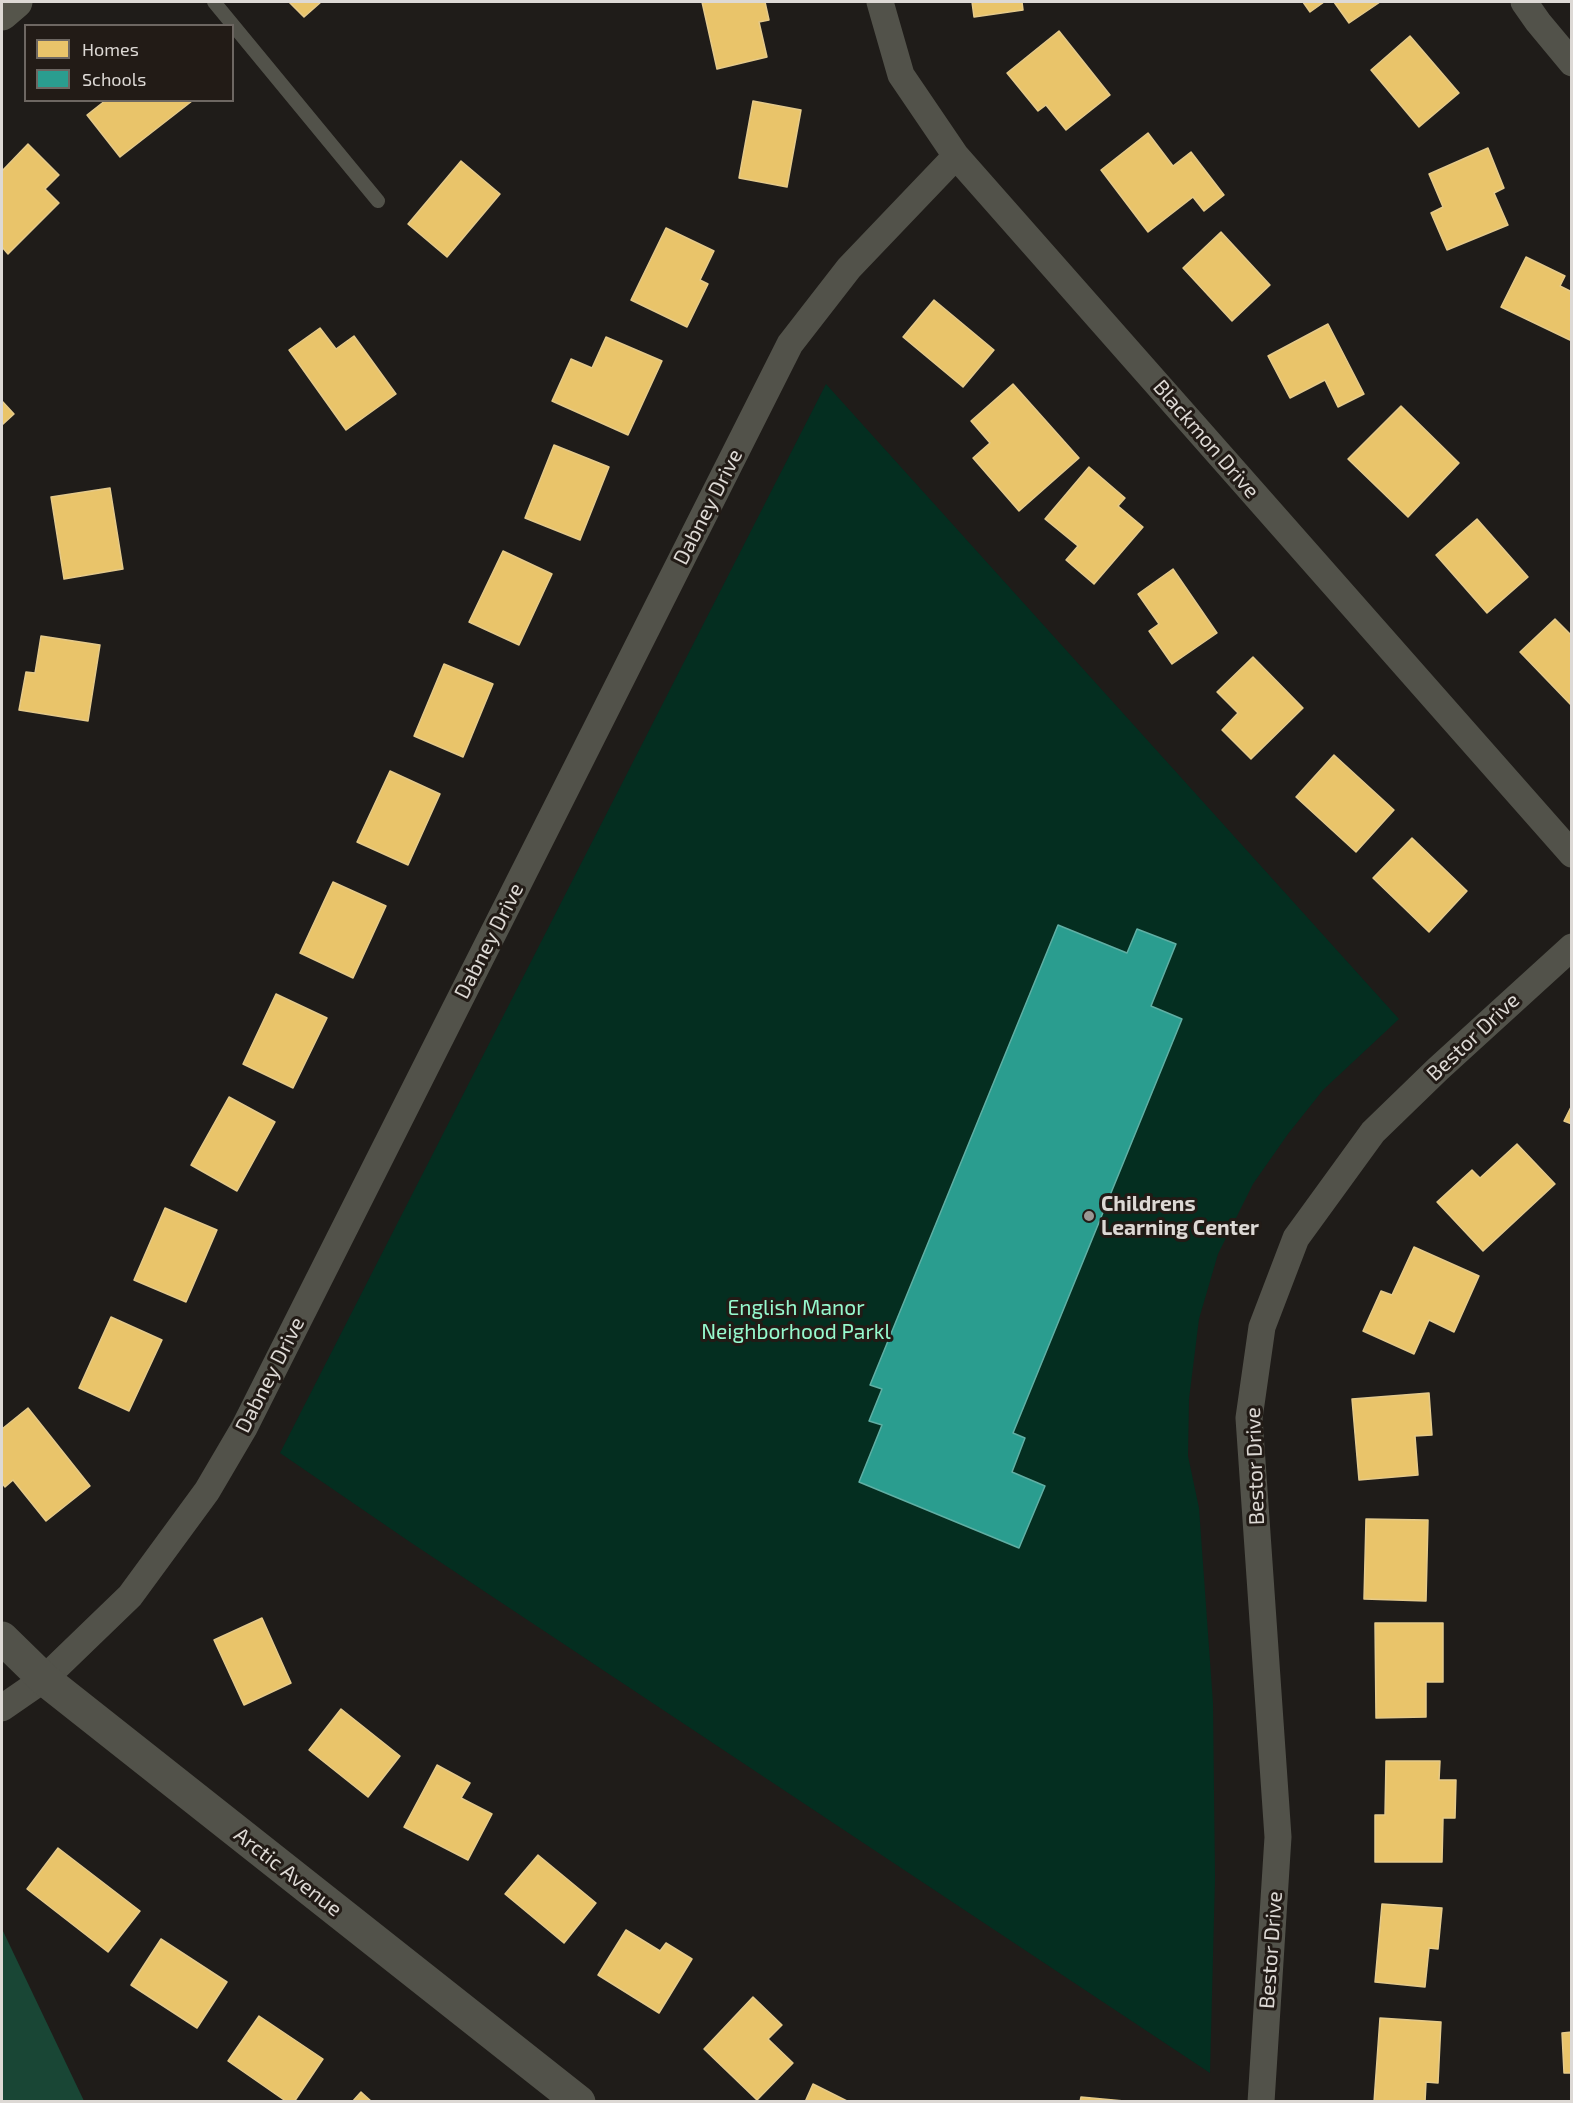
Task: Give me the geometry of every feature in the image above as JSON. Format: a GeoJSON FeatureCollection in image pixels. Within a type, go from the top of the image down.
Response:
{"type":"FeatureCollection","features":[{"type":"Feature","properties":{"kind":"main road"},"geometry":{"type":"LineString","coordinates":[[2,14],[16,2]]}},
{"type":"Feature","properties":{"kind":"street","name":"Blackmon Drive"},"geometry":{"type":"LineString","coordinates":[[880,2],[901,75],[956,156],[1572,854]]}},
{"type":"Feature","properties":{"kind":"street"},"geometry":{"type":"LineString","coordinates":[[1524,2],[1572,63]]}},
{"type":"Feature","properties":{"kind":"street","name":"Dabney Drive"},"geometry":{"type":"LineString","coordinates":[[2,1708],[44,1678],[130,1596],[207,1491],[244,1428],[790,344],[849,268],[956,156]]}},
{"type":"Feature","properties":{"kind":"street","name":"Bestor Drive"},"geometry":{"type":"LineString","coordinates":[[1261,2102],[1278,1837],[1249,1418],[1262,1328],[1296,1238],[1373,1132],[1438,1069],[1572,947]]}},
{"type":"Feature","properties":{"kind":"street","name":"Arctic Avenue"},"geometry":{"type":"LineString","coordinates":[[2,1638],[44,1678],[579,2102]]}},
{"type":"Feature","properties":{"kind":"lane"},"geometry":{"type":"LineString","coordinates":[[214,2],[232,24]]}},
{"type":"Feature","properties":{"kind":"lane"},"geometry":{"type":"LineString","coordinates":[[234,26],[378,201]]}},
{"type":"Feature","properties":{"kind":"green space","name":"English Manor Neighborhood Parkl"},"geometry":{"type":"Polygon","coordinates":[[[826,384],[1399,1019],[1323,1090],[1253,1184],[1218,1254],[1199,1319],[1189,1399],[1188,1456],[1199,1508],[1213,1703],[1215,1878],[1210,2073],[410,1542],[280,1453],[826,384]]]}},
{"type":"Feature","properties":{"kind":"green space"},"geometry":{"type":"Polygon","coordinates":[[[2,1929],[84,2101],[2,2101],[2,1929]]]}},
{"type":"Feature","properties":{"kind":"building: Homes"},"geometry":{"type":"Polygon","coordinates":[[[289,2],[321,2],[304,17],[289,2]]]}},
{"type":"Feature","properties":{"kind":"building: Homes"},"geometry":{"type":"Polygon","coordinates":[[[702,2],[765,2],[769,20],[759,22],[767,57],[717,69],[702,2]]]}},
{"type":"Feature","properties":{"kind":"building: Homes"},"geometry":{"type":"Polygon","coordinates":[[[972,2],[1022,2],[1023,10],[974,17],[972,2]]]}},
{"type":"Feature","properties":{"kind":"building: Homes"},"geometry":{"type":"Polygon","coordinates":[[[1303,2],[1324,2],[1310,12],[1303,2]]]}},
{"type":"Feature","properties":{"kind":"building: Homes"},"geometry":{"type":"Polygon","coordinates":[[[1334,2],[1380,2],[1349,23],[1334,2]]]}},
{"type":"Feature","properties":{"kind":"building: Homes"},"geometry":{"type":"Polygon","coordinates":[[[1059,31],[1110,95],[1066,130],[1046,105],[1038,111],[1007,73],[1059,31]]]}},
{"type":"Feature","properties":{"kind":"building: Homes"},"geometry":{"type":"Polygon","coordinates":[[[1410,36],[1459,93],[1419,127],[1371,70],[1410,36]]]}},
{"type":"Feature","properties":{"kind":"building: Homes"},"geometry":{"type":"Polygon","coordinates":[[[753,101],[801,110],[787,187],[739,178],[753,101]]]}},
{"type":"Feature","properties":{"kind":"building: Homes"},"geometry":{"type":"Polygon","coordinates":[[[103,102],[191,102],[120,157],[87,115],[103,102]]]}},
{"type":"Feature","properties":{"kind":"building: Homes"},"geometry":{"type":"Polygon","coordinates":[[[1148,133],[1173,166],[1191,152],[1224,195],[1204,211],[1193,197],[1148,232],[1101,170],[1148,133]]]}},
{"type":"Feature","properties":{"kind":"building: Homes"},"geometry":{"type":"Polygon","coordinates":[[[28,144],[59,175],[45,189],[59,203],[8,254],[2,247],[2,171],[28,144]]]}},
{"type":"Feature","properties":{"kind":"building: Homes"},"geometry":{"type":"Polygon","coordinates":[[[1488,148],[1504,188],[1494,193],[1508,225],[1447,250],[1431,213],[1443,207],[1429,174],[1488,148]]]}},
{"type":"Feature","properties":{"kind":"building: Homes"},"geometry":{"type":"Polygon","coordinates":[[[461,161],[500,194],[447,257],[408,224],[461,161]]]}},
{"type":"Feature","properties":{"kind":"building: Homes"},"geometry":{"type":"Polygon","coordinates":[[[666,228],[714,251],[700,280],[708,284],[687,327],[631,300],[666,228]]]}},
{"type":"Feature","properties":{"kind":"building: Homes"},"geometry":{"type":"Polygon","coordinates":[[[1221,232],[1270,285],[1232,321],[1183,268],[1221,232]]]}},
{"type":"Feature","properties":{"kind":"building: Homes"},"geometry":{"type":"Polygon","coordinates":[[[1526,257],[1565,276],[1560,286],[1572,292],[1572,341],[1501,307],[1526,257]]]}},
{"type":"Feature","properties":{"kind":"building: Homes"},"geometry":{"type":"Polygon","coordinates":[[[934,300],[994,350],[963,387],[903,337],[934,300]]]}},
{"type":"Feature","properties":{"kind":"building: Homes"},"geometry":{"type":"Polygon","coordinates":[[[1328,324],[1364,394],[1338,407],[1325,380],[1290,398],[1268,356],[1328,324]]]}},
{"type":"Feature","properties":{"kind":"building: Homes"},"geometry":{"type":"Polygon","coordinates":[[[320,328],[336,349],[354,336],[396,394],[346,430],[289,350],[320,328]]]}},
{"type":"Feature","properties":{"kind":"building: Homes"},"geometry":{"type":"Polygon","coordinates":[[[606,337],[662,361],[628,435],[552,401],[571,359],[592,368],[606,337]]]}},
{"type":"Feature","properties":{"kind":"building: Homes"},"geometry":{"type":"Polygon","coordinates":[[[1013,384],[1079,458],[1019,511],[973,458],[990,443],[971,421],[1013,384]]]}},
{"type":"Feature","properties":{"kind":"building: Homes"},"geometry":{"type":"Polygon","coordinates":[[[2,401],[14,414],[2,425],[2,401]]]}},
{"type":"Feature","properties":{"kind":"building: Homes"},"geometry":{"type":"Polygon","coordinates":[[[1401,406],[1459,463],[1408,517],[1348,459],[1401,406]]]}},
{"type":"Feature","properties":{"kind":"building: Homes"},"geometry":{"type":"Polygon","coordinates":[[[554,445],[609,467],[580,540],[525,518],[554,445]]]}},
{"type":"Feature","properties":{"kind":"building: Homes"},"geometry":{"type":"Polygon","coordinates":[[[1089,467],[1125,498],[1118,506],[1143,527],[1094,584],[1066,560],[1078,546],[1045,519],[1089,467]]]}},
{"type":"Feature","properties":{"kind":"building: Homes"},"geometry":{"type":"Polygon","coordinates":[[[110,488],[123,569],[64,579],[51,497],[110,488]]]}},
{"type":"Feature","properties":{"kind":"building: Homes"},"geometry":{"type":"Polygon","coordinates":[[[1477,519],[1528,577],[1487,613],[1436,555],[1477,519]]]}},
{"type":"Feature","properties":{"kind":"building: Homes"},"geometry":{"type":"Polygon","coordinates":[[[503,551],[552,574],[519,645],[469,622],[503,551]]]}},
{"type":"Feature","properties":{"kind":"building: Homes"},"geometry":{"type":"Polygon","coordinates":[[[1173,569],[1217,633],[1172,664],[1149,631],[1159,624],[1138,594],[1173,569]]]}},
{"type":"Feature","properties":{"kind":"building: Homes"},"geometry":{"type":"Polygon","coordinates":[[[1555,619],[1572,636],[1572,706],[1520,652],[1555,619]]]}},
{"type":"Feature","properties":{"kind":"building: Homes"},"geometry":{"type":"Polygon","coordinates":[[[41,636],[100,645],[88,721],[19,710],[26,672],[35,673],[41,636]]]}},
{"type":"Feature","properties":{"kind":"building: Homes"},"geometry":{"type":"Polygon","coordinates":[[[1253,657],[1303,708],[1251,759],[1222,730],[1238,713],[1217,692],[1253,657]]]}},
{"type":"Feature","properties":{"kind":"building: Homes"},"geometry":{"type":"Polygon","coordinates":[[[444,664],[493,684],[463,757],[414,736],[444,664]]]}},
{"type":"Feature","properties":{"kind":"building: Homes"},"geometry":{"type":"Polygon","coordinates":[[[1334,755],[1394,810],[1356,852],[1296,797],[1334,755]]]}},
{"type":"Feature","properties":{"kind":"building: Homes"},"geometry":{"type":"Polygon","coordinates":[[[390,771],[440,794],[408,865],[357,842],[390,771]]]}},
{"type":"Feature","properties":{"kind":"building: Homes"},"geometry":{"type":"Polygon","coordinates":[[[1412,838],[1467,891],[1429,932],[1373,878],[1412,838]]]}},
{"type":"Feature","properties":{"kind":"building: Homes"},"geometry":{"type":"Polygon","coordinates":[[[333,882],[386,906],[353,978],[300,953],[333,882]]]}},
{"type":"Feature","properties":{"kind":"building: Homes"},"geometry":{"type":"Polygon","coordinates":[[[276,994],[327,1018],[293,1088],[243,1064],[276,994]]]}},
{"type":"Feature","properties":{"kind":"building: Homes"},"geometry":{"type":"Polygon","coordinates":[[[229,1097],[275,1122],[237,1191],[191,1165],[229,1097]]]}},
{"type":"Feature","properties":{"kind":"building: Homes"},"geometry":{"type":"Polygon","coordinates":[[[1572,1105],[1572,1124],[1564,1121],[1572,1105]]]}},
{"type":"Feature","properties":{"kind":"building: Homes"},"geometry":{"type":"Polygon","coordinates":[[[1517,1144],[1555,1184],[1483,1251],[1437,1202],[1472,1170],[1480,1178],[1517,1144]]]}},
{"type":"Feature","properties":{"kind":"building: Homes"},"geometry":{"type":"Polygon","coordinates":[[[165,1208],[217,1230],[186,1302],[134,1280],[165,1208]]]}},
{"type":"Feature","properties":{"kind":"building: Homes"},"geometry":{"type":"Polygon","coordinates":[[[1414,1247],[1479,1276],[1454,1332],[1429,1320],[1414,1354],[1363,1331],[1381,1291],[1392,1295],[1414,1247]]]}},
{"type":"Feature","properties":{"kind":"building: Homes"},"geometry":{"type":"Polygon","coordinates":[[[111,1317],[162,1340],[129,1411],[79,1388],[111,1317]]]}},
{"type":"Feature","properties":{"kind":"building: Homes"},"geometry":{"type":"Polygon","coordinates":[[[1429,1393],[1432,1435],[1415,1436],[1418,1475],[1359,1480],[1352,1399],[1429,1393]]]}},
{"type":"Feature","properties":{"kind":"building: Homes"},"geometry":{"type":"Polygon","coordinates":[[[28,1408],[90,1486],[46,1521],[13,1480],[5,1487],[2,1483],[2,1429],[28,1408]]]}},
{"type":"Feature","properties":{"kind":"building: Homes"},"geometry":{"type":"Polygon","coordinates":[[[1366,1519],[1428,1520],[1426,1601],[1364,1599],[1366,1519]]]}},
{"type":"Feature","properties":{"kind":"building: Homes"},"geometry":{"type":"Polygon","coordinates":[[[262,1618],[291,1683],[244,1705],[214,1640],[262,1618]]]}},
{"type":"Feature","properties":{"kind":"building: Homes"},"geometry":{"type":"Polygon","coordinates":[[[1375,1623],[1443,1623],[1443,1682],[1426,1682],[1426,1717],[1376,1718],[1375,1623]]]}},
{"type":"Feature","properties":{"kind":"building: Homes"},"geometry":{"type":"Polygon","coordinates":[[[341,1709],[400,1756],[368,1797],[309,1750],[341,1709]]]}},
{"type":"Feature","properties":{"kind":"building: Homes"},"geometry":{"type":"Polygon","coordinates":[[[1386,1761],[1440,1761],[1439,1780],[1456,1780],[1455,1818],[1443,1818],[1442,1862],[1375,1862],[1375,1815],[1385,1815],[1386,1761]]]}},
{"type":"Feature","properties":{"kind":"building: Homes"},"geometry":{"type":"Polygon","coordinates":[[[437,1765],[470,1783],[461,1798],[492,1814],[468,1860],[404,1827],[437,1765]]]}},
{"type":"Feature","properties":{"kind":"building: Homes"},"geometry":{"type":"Polygon","coordinates":[[[58,1848],[140,1911],[108,1952],[27,1889],[58,1848]]]}},
{"type":"Feature","properties":{"kind":"building: Homes"},"geometry":{"type":"Polygon","coordinates":[[[538,1855],[596,1903],[564,1943],[505,1894],[538,1855]]]}},
{"type":"Feature","properties":{"kind":"building: Homes"},"geometry":{"type":"Polygon","coordinates":[[[1382,1904],[1442,1908],[1438,1949],[1429,1948],[1425,1987],[1375,1982],[1382,1904]]]}},
{"type":"Feature","properties":{"kind":"building: Homes"},"geometry":{"type":"Polygon","coordinates":[[[626,1930],[660,1951],[666,1943],[692,1959],[659,2013],[598,1975],[626,1930]]]}},
{"type":"Feature","properties":{"kind":"building: Homes"},"geometry":{"type":"Polygon","coordinates":[[[161,1939],[227,1982],[197,2028],[131,1985],[161,1939]]]}},
{"type":"Feature","properties":{"kind":"building: Homes"},"geometry":{"type":"Polygon","coordinates":[[[753,1997],[782,2025],[768,2039],[793,2063],[757,2100],[704,2049],[753,1997]]]}},
{"type":"Feature","properties":{"kind":"building: Homes"},"geometry":{"type":"Polygon","coordinates":[[[259,2016],[323,2059],[294,2102],[287,2102],[228,2061],[259,2016]]]}},
{"type":"Feature","properties":{"kind":"building: Homes"},"geometry":{"type":"Polygon","coordinates":[[[1380,2018],[1441,2022],[1438,2083],[1426,2082],[1425,2102],[1374,2102],[1380,2018]]]}},
{"type":"Feature","properties":{"kind":"building: Homes"},"geometry":{"type":"Polygon","coordinates":[[[1572,2032],[1572,2073],[1564,2073],[1562,2033],[1572,2032]]]}},
{"type":"Feature","properties":{"kind":"building: Homes"},"geometry":{"type":"Polygon","coordinates":[[[813,2084],[849,2102],[805,2102],[813,2084]]]}},
{"type":"Feature","properties":{"kind":"building: Homes"},"geometry":{"type":"Polygon","coordinates":[[[361,2092],[372,2102],[352,2102],[361,2092]]]}},
{"type":"Feature","properties":{"kind":"building: Homes"},"geometry":{"type":"Polygon","coordinates":[[[1081,2097],[1135,2102],[1080,2102],[1081,2097]]]}},
{"type":"Feature","properties":{"kind":"building: Schools"},"geometry":{"type":"Polygon","coordinates":[[[1058,925],[1127,953],[1137,929],[1176,944],[1151,1006],[1182,1019],[1013,1433],[1025,1438],[1012,1472],[1045,1486],[1019,1548],[859,1482],[882,1425],[869,1421],[882,1389],[870,1385],[1058,925]]]}},
{"type":"Feature","properties":{"kind":"place","name":"Childrens Learning Center"},"geometry":{"type":"Point","coordinates":[1089,1216]}}]}
